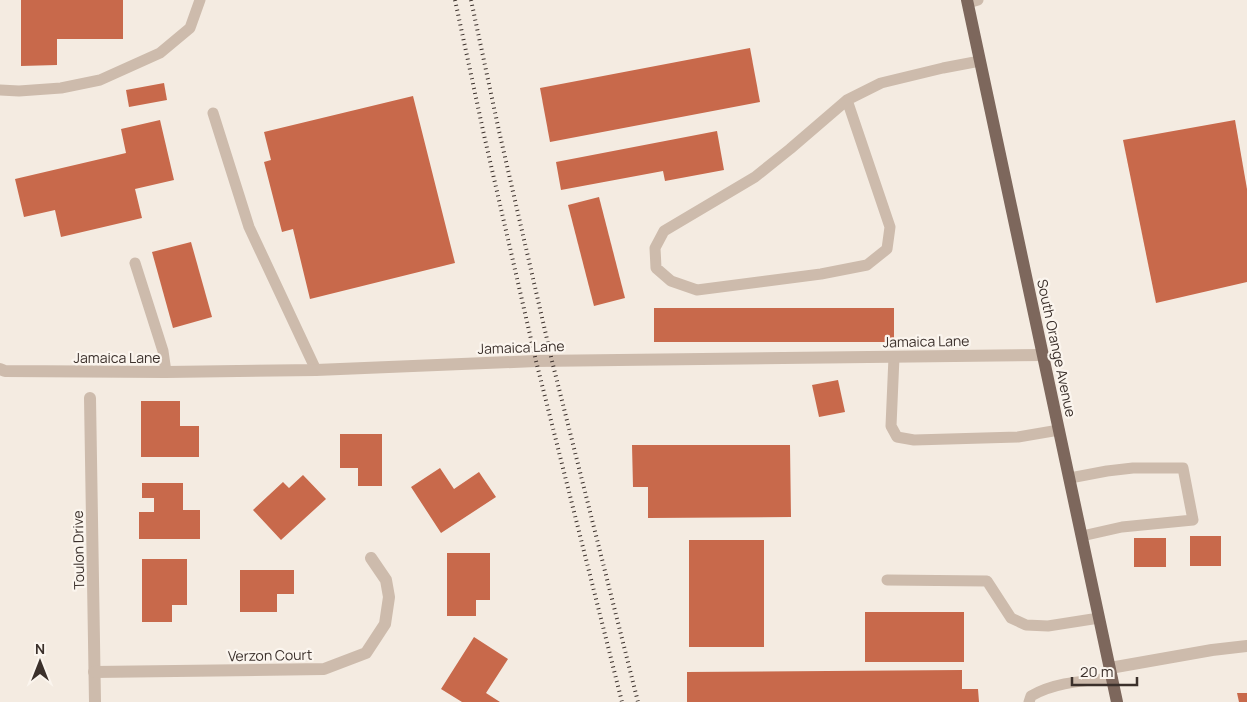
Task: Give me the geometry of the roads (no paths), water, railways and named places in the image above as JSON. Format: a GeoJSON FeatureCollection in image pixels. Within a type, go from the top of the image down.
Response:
{"type":"FeatureCollection","features":[{"type":"Feature","properties":{"kind":"main road","name":"South Orange Avenue"},"geometry":{"type":"LineString","coordinates":[[971,1],[980,61],[1117,702]]}},
{"type":"Feature","properties":{"kind":"street","name":"Jamaica Lane"},"geometry":{"type":"LineString","coordinates":[[0,369],[4,372],[166,372],[316,370],[536,361],[1043,356]]}},
{"type":"Feature","properties":{"kind":"street","name":"Toulon Drive"},"geometry":{"type":"LineString","coordinates":[[90,398],[95,702]]}},
{"type":"Feature","properties":{"kind":"street","name":"Verzon Court"},"geometry":{"type":"LineString","coordinates":[[94,672],[324,669],[366,653],[385,624],[389,597],[386,580],[371,558]]}},
{"type":"Feature","properties":{"kind":"street"},"geometry":{"type":"LineString","coordinates":[[1111,673],[1212,650],[1247,646]]}},
{"type":"Feature","properties":{"kind":"lane"},"geometry":{"type":"LineString","coordinates":[[0,90],[19,91],[61,88],[100,80],[160,53],[190,28],[200,0]]}},
{"type":"Feature","properties":{"kind":"lane"},"geometry":{"type":"LineString","coordinates":[[847,100],[890,227],[887,249],[867,265],[820,274],[697,290],[671,281],[656,268],[655,248],[664,231],[755,177],[847,100],[880,83],[980,61]]}},
{"type":"Feature","properties":{"kind":"lane"},"geometry":{"type":"LineString","coordinates":[[214,113],[249,227],[316,370]]}},
{"type":"Feature","properties":{"kind":"lane"},"geometry":{"type":"LineString","coordinates":[[135,263],[163,351],[166,372]]}},
{"type":"Feature","properties":{"kind":"lane"},"geometry":{"type":"LineString","coordinates":[[894,357],[892,426],[897,436],[914,440],[1018,437],[1059,430]]}},
{"type":"Feature","properties":{"kind":"lane"},"geometry":{"type":"LineString","coordinates":[[1070,478],[1133,468],[1183,468],[1193,520],[1122,527],[1082,536]]}},
{"type":"Feature","properties":{"kind":"lane"},"geometry":{"type":"LineString","coordinates":[[887,580],[987,581],[1010,618],[1026,625],[1048,626],[1099,618]]}},
{"type":"Feature","properties":{"kind":"lane"},"geometry":{"type":"LineString","coordinates":[[1030,702],[1031,696],[1042,690],[1111,673]]}},
{"type":"Feature","properties":{"kind":"railway"},"geometry":{"type":"LineString","coordinates":[[455,0],[536,361],[622,702]]}},
{"type":"Feature","properties":{"kind":"railway"},"geometry":{"type":"LineString","coordinates":[[471,0],[552,361],[638,702]]}}]}
